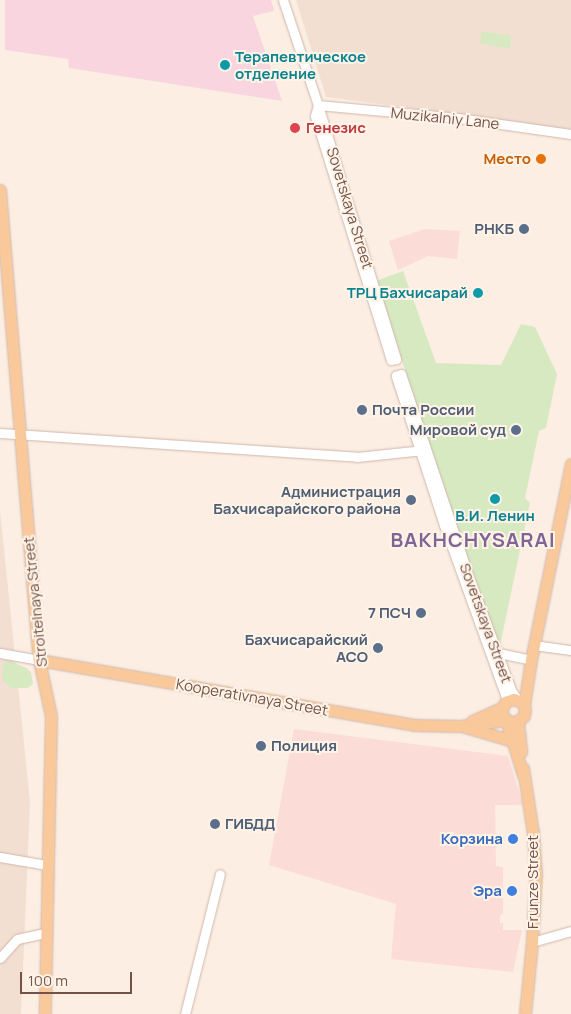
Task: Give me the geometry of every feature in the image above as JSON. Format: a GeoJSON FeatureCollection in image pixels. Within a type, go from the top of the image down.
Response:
{"type":"FeatureCollection","features":[{"type":"Feature","properties":{"kind":"main road","name":"Stroitelnaya Street"},"geometry":{"type":"LineString","coordinates":[[0,190],[3,247],[39,660],[51,716],[45,1014]]}},
{"type":"Feature","properties":{"kind":"main road"},"geometry":{"type":"LineString","coordinates":[[523,775],[506,720],[502,716],[513,702],[531,660],[571,464]]}},
{"type":"Feature","properties":{"kind":"main road","name":"Kooperativnaya Street"},"geometry":{"type":"LineString","coordinates":[[39,660],[414,725],[461,726],[506,720],[512,723],[518,722]]}},
{"type":"Feature","properties":{"kind":"main road"},"geometry":{"type":"LineString","coordinates":[[513,702],[524,716],[518,722]]}},
{"type":"Feature","properties":{"kind":"main road"},"geometry":{"type":"LineString","coordinates":[[461,726],[513,702]]}},
{"type":"Feature","properties":{"kind":"main road","name":"Frunze Street"},"geometry":{"type":"LineString","coordinates":[[518,722],[523,775],[533,834],[536,872],[525,1014]]}},
{"type":"Feature","properties":{"kind":"main road"},"geometry":{"type":"LineString","coordinates":[[461,726],[513,741]]}},
{"type":"Feature","properties":{"kind":"street","name":"Sovetskaya Street"},"geometry":{"type":"LineString","coordinates":[[283,0],[318,105],[396,359]]}},
{"type":"Feature","properties":{"kind":"street","name":"Muzikalniy Lane"},"geometry":{"type":"LineString","coordinates":[[318,105],[451,117],[571,134]]}},
{"type":"Feature","properties":{"kind":"street","name":"Sovetskaya Street"},"geometry":{"type":"LineString","coordinates":[[401,374],[396,376],[493,652],[512,692],[513,702]]}},
{"type":"Feature","properties":{"kind":"street"},"geometry":{"type":"LineString","coordinates":[[0,433],[357,457],[423,450]]}},
{"type":"Feature","properties":{"kind":"street"},"geometry":{"type":"LineString","coordinates":[[534,645],[571,650]]}},
{"type":"Feature","properties":{"kind":"street"},"geometry":{"type":"LineString","coordinates":[[493,652],[531,660]]}},
{"type":"Feature","properties":{"kind":"street","name":"Kooperativnaya Street"},"geometry":{"type":"LineString","coordinates":[[0,653],[39,660]]}},
{"type":"Feature","properties":{"kind":"street"},"geometry":{"type":"LineString","coordinates":[[0,857],[47,865]]}},
{"type":"Feature","properties":{"kind":"street"},"geometry":{"type":"LineString","coordinates":[[185,1014],[220,874]]}},
{"type":"Feature","properties":{"kind":"street"},"geometry":{"type":"LineString","coordinates":[[532,942],[571,931]]}},
{"type":"Feature","properties":{"kind":"street"},"geometry":{"type":"LineString","coordinates":[[0,958],[17,939],[46,933]]}},
{"type":"Feature","properties":{"kind":"shaded area"},"geometry":{"type":"Polygon","coordinates":[[[5,0],[271,0],[274,11],[253,16],[282,101],[69,68],[68,59],[5,50],[5,0]]]}},
{"type":"Feature","properties":{"kind":"shaded area"},"geometry":{"type":"Polygon","coordinates":[[[296,0],[571,0],[571,129],[326,97],[296,0]]]}},
{"type":"Feature","properties":{"kind":"shaded area"},"geometry":{"type":"Polygon","coordinates":[[[425,229],[460,231],[457,259],[428,256],[398,270],[389,241],[425,229]]]}},
{"type":"Feature","properties":{"kind":"shaded area"},"geometry":{"type":"Polygon","coordinates":[[[0,510],[30,802],[21,1014],[0,1014],[0,510]]]}},
{"type":"Feature","properties":{"kind":"shaded area"},"geometry":{"type":"Polygon","coordinates":[[[294,729],[508,756],[523,805],[495,805],[496,866],[503,867],[503,914],[500,915],[500,923],[503,923],[503,930],[522,930],[513,972],[391,959],[396,904],[269,865],[294,729]]]}},
{"type":"Feature","properties":{"kind":"green space"},"geometry":{"type":"Polygon","coordinates":[[[482,31],[512,36],[510,49],[480,44],[482,31]]]}},
{"type":"Feature","properties":{"kind":"green space"},"geometry":{"type":"Polygon","coordinates":[[[403,271],[436,363],[501,365],[521,324],[535,327],[557,374],[546,428],[539,431],[525,498],[530,503],[498,655],[376,281],[403,271]]]}},
{"type":"Feature","properties":{"kind":"green space"},"geometry":{"type":"Polygon","coordinates":[[[8,660],[31,672],[33,684],[28,688],[11,688],[2,680],[3,663],[8,660]]]}},
{"type":"Feature","properties":{"kind":"place","name":"Терапевтическое отделение"},"geometry":{"type":"Point","coordinates":[225,65]}},
{"type":"Feature","properties":{"kind":"place","name":"Генезис"},"geometry":{"type":"Point","coordinates":[295,128]}},
{"type":"Feature","properties":{"kind":"place","name":"Место"},"geometry":{"type":"Point","coordinates":[541,159]}},
{"type":"Feature","properties":{"kind":"place","name":"РНКБ"},"geometry":{"type":"Point","coordinates":[524,229]}},
{"type":"Feature","properties":{"kind":"place","name":"ТРЦ Бахчисарай"},"geometry":{"type":"Point","coordinates":[478,293]}},
{"type":"Feature","properties":{"kind":"place","name":"Почта России"},"geometry":{"type":"Point","coordinates":[362,410]}},
{"type":"Feature","properties":{"kind":"place","name":"Мировой суд"},"geometry":{"type":"Point","coordinates":[516,430]}},
{"type":"Feature","properties":{"kind":"place","name":"В.И. Ленин"},"geometry":{"type":"Point","coordinates":[495,499]}},
{"type":"Feature","properties":{"kind":"place","name":"Администрация Бахчисарайского района"},"geometry":{"type":"Point","coordinates":[411,500]}},
{"type":"Feature","properties":{"kind":"place","name":"7 ПСЧ"},"geometry":{"type":"Point","coordinates":[421,613]}},
{"type":"Feature","properties":{"kind":"place","name":"Бахчисарайский АСО"},"geometry":{"type":"Point","coordinates":[378,648]}},
{"type":"Feature","properties":{"kind":"place","name":"Полиция"},"geometry":{"type":"Point","coordinates":[261,746]}},
{"type":"Feature","properties":{"kind":"place","name":"ГИБДД"},"geometry":{"type":"Point","coordinates":[215,824]}},
{"type":"Feature","properties":{"kind":"place","name":"Корзина"},"geometry":{"type":"Point","coordinates":[513,839]}},
{"type":"Feature","properties":{"kind":"place","name":"Эра"},"geometry":{"type":"Point","coordinates":[512,891]}},
{"type":"Feature","properties":{"kind":"district","name":"BAKHCHYSARAI"},"geometry":{"type":"Point","coordinates":[473,539]}}]}
